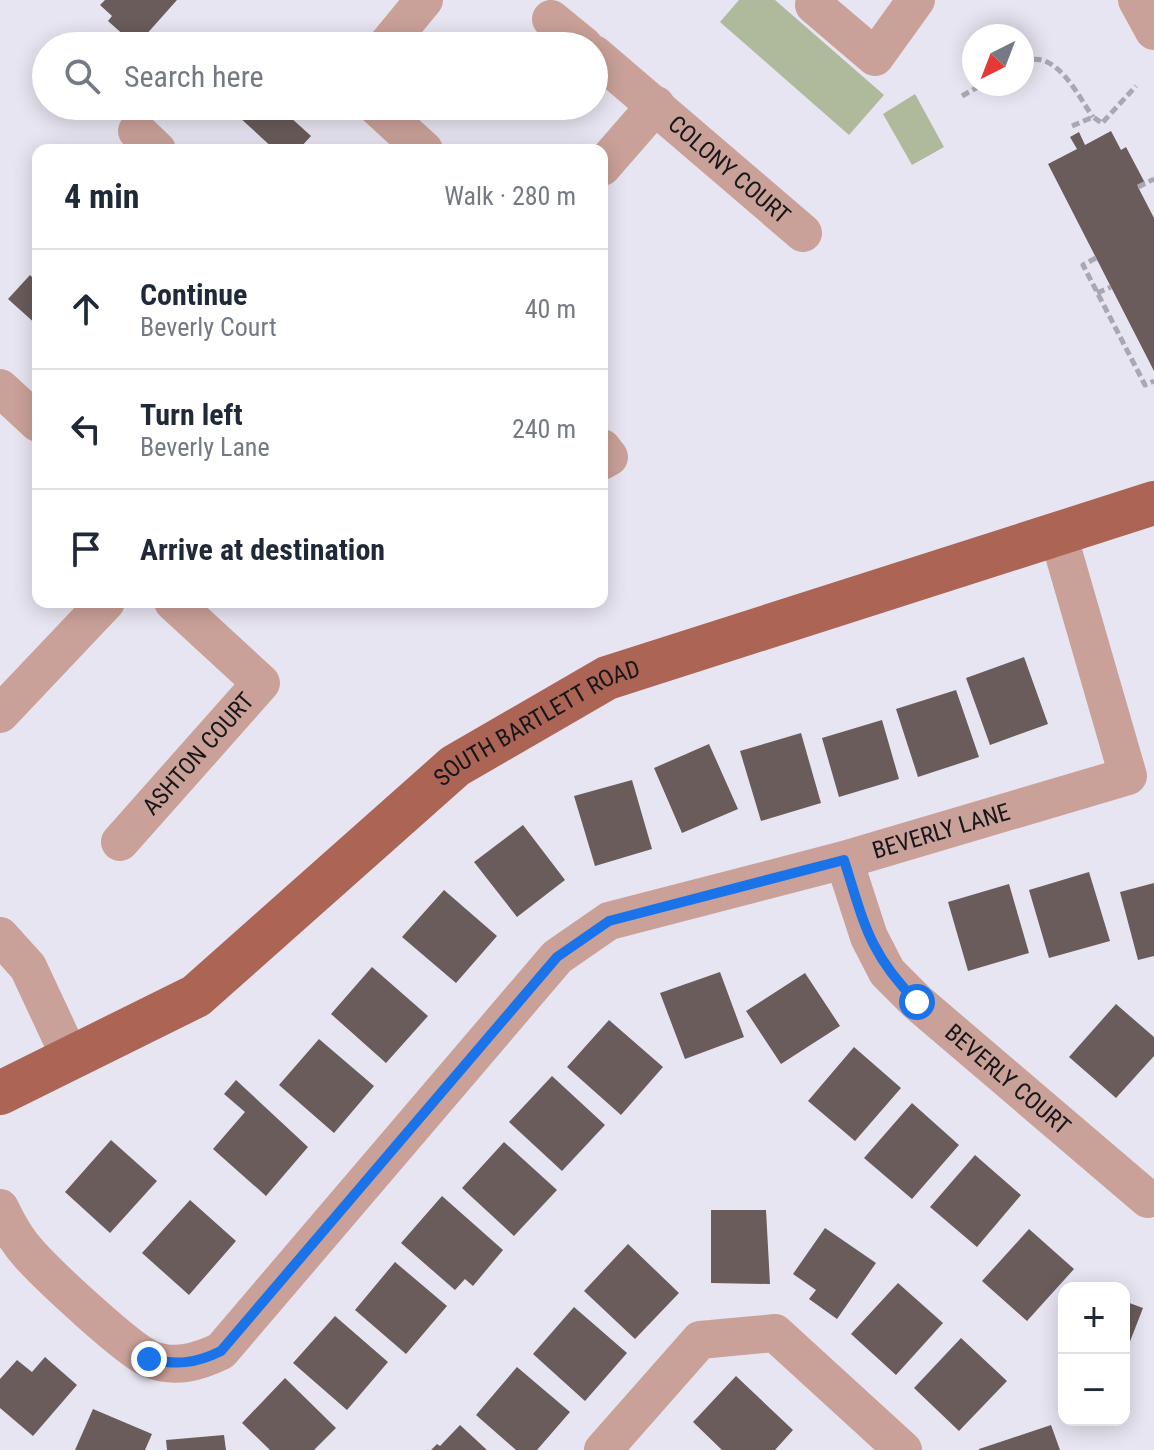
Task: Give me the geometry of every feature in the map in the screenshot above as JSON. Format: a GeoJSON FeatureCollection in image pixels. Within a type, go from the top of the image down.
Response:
{"type":"FeatureCollection","features":[{"type":"Feature","properties":{"kind":"main road","name":"SOUTH BARTLETT ROAD"},"geometry":{"type":"LineString","coordinates":[[0,1093],[196,996],[455,766],[607,678],[1154,503]]}},
{"type":"Feature","properties":{"kind":"street"},"geometry":{"type":"LineString","coordinates":[[398,32],[424,0]]}},
{"type":"Feature","properties":{"kind":"street"},"geometry":{"type":"LineString","coordinates":[[817,0],[814,5],[875,57],[916,0]]}},
{"type":"Feature","properties":{"kind":"street"},"geometry":{"type":"LineString","coordinates":[[1137,0],[1154,31]]}},
{"type":"Feature","properties":{"kind":"street"},"geometry":{"type":"LineString","coordinates":[[551,19],[567,32]]}},
{"type":"Feature","properties":{"kind":"street","name":"COLONY COURT"},"geometry":{"type":"LineString","coordinates":[[608,66],[803,233]]}},
{"type":"Feature","properties":{"kind":"street","name":"COLONY COURT"},"geometry":{"type":"LineString","coordinates":[[608,160],[656,105]]}},
{"type":"Feature","properties":{"kind":"street"},"geometry":{"type":"LineString","coordinates":[[391,120],[417,144]]}},
{"type":"Feature","properties":{"kind":"street"},"geometry":{"type":"LineString","coordinates":[[0,388],[32,417]]}},
{"type":"Feature","properties":{"kind":"street","name":"BEVERLY LANE"},"geometry":{"type":"LineString","coordinates":[[0,1208],[29,1254],[122,1339],[149,1359],[174,1364],[200,1361],[221,1351],[557,957],[609,921],[844,860],[1128,776],[1058,534]]}},
{"type":"Feature","properties":{"kind":"street"},"geometry":{"type":"LineString","coordinates":[[0,714],[100,608]]}},
{"type":"Feature","properties":{"kind":"street","name":"ASHTON COURT"},"geometry":{"type":"LineString","coordinates":[[120,842],[261,683],[180,608]]}},
{"type":"Feature","properties":{"kind":"street","name":"BEVERLY COURT"},"geometry":{"type":"LineString","coordinates":[[844,860],[869,937],[887,972],[917,1002],[1148,1199]]}},
{"type":"Feature","properties":{"kind":"street"},"geometry":{"type":"LineString","coordinates":[[0,936],[28,967],[70,1057]]}},
{"type":"Feature","properties":{"kind":"street"},"geometry":{"type":"LineString","coordinates":[[603,1450],[700,1340],[775,1333],[903,1450]]}},
{"type":"Feature","properties":{"kind":"path"},"geometry":{"type":"LineString","coordinates":[[1034,59],[1053,64],[1093,117],[1102,122],[1136,86]]}},
{"type":"Feature","properties":{"kind":"path"},"geometry":{"type":"LineString","coordinates":[[1072,126],[1093,117]]}},
{"type":"Feature","properties":{"kind":"path"},"geometry":{"type":"LineString","coordinates":[[1138,187],[1154,179]]}},
{"type":"Feature","properties":{"kind":"path"},"geometry":{"type":"LineString","coordinates":[[1096,258],[1083,265],[1145,385],[1154,381]]}},
{"type":"Feature","properties":{"kind":"path"},"geometry":{"type":"LineString","coordinates":[[1097,293],[1111,287]]}},
{"type":"Feature","properties":{"kind":"green space"},"geometry":{"type":"Polygon","coordinates":[[[739,0],[775,0],[884,95],[849,135],[720,22],[739,0]]]}},
{"type":"Feature","properties":{"kind":"green space"},"geometry":{"type":"Polygon","coordinates":[[[915,94],[944,147],[912,165],[883,114],[915,94]]]}},
{"type":"Feature","properties":{"kind":"building"},"geometry":{"type":"Polygon","coordinates":[[[105,0],[177,0],[148,32],[120,32],[108,21],[112,16],[100,5],[105,0]]]}},
{"type":"Feature","properties":{"kind":"building"},"geometry":{"type":"Polygon","coordinates":[[[242,120],[293,120],[311,136],[304,144],[268,144],[242,120]]]}},
{"type":"Feature","properties":{"kind":"building"},"geometry":{"type":"Polygon","coordinates":[[[1111,131],[1121,150],[1126,147],[1145,183],[1138,187],[1154,218],[1154,371],[1048,164],[1077,149],[1070,137],[1079,132],[1085,145],[1111,131]]]}},
{"type":"Feature","properties":{"kind":"building"},"geometry":{"type":"Polygon","coordinates":[[[30,275],[32,277],[32,321],[8,299],[30,275]]]}},
{"type":"Feature","properties":{"kind":"building"},"geometry":{"type":"Polygon","coordinates":[[[1024,657],[1048,724],[990,745],[966,678],[1024,657]]]}},
{"type":"Feature","properties":{"kind":"building"},"geometry":{"type":"Polygon","coordinates":[[[956,690],[979,757],[918,777],[896,709],[956,690]]]}},
{"type":"Feature","properties":{"kind":"building"},"geometry":{"type":"Polygon","coordinates":[[[882,720],[899,779],[839,797],[822,738],[882,720]]]}},
{"type":"Feature","properties":{"kind":"building"},"geometry":{"type":"Polygon","coordinates":[[[801,733],[821,803],[761,821],[740,751],[801,733]]]}},
{"type":"Feature","properties":{"kind":"building"},"geometry":{"type":"Polygon","coordinates":[[[709,744],[738,809],[682,833],[654,768],[709,744]]]}},
{"type":"Feature","properties":{"kind":"building"},"geometry":{"type":"Polygon","coordinates":[[[632,780],[652,849],[595,866],[574,796],[632,780]]]}},
{"type":"Feature","properties":{"kind":"building"},"geometry":{"type":"Polygon","coordinates":[[[523,825],[565,880],[517,917],[474,862],[523,825]]]}},
{"type":"Feature","properties":{"kind":"building"},"geometry":{"type":"Polygon","coordinates":[[[1089,872],[1110,941],[1049,958],[1029,890],[1089,872]]]}},
{"type":"Feature","properties":{"kind":"building"},"geometry":{"type":"Polygon","coordinates":[[[1154,883],[1154,956],[1138,960],[1120,892],[1154,883]]]}},
{"type":"Feature","properties":{"kind":"building"},"geometry":{"type":"Polygon","coordinates":[[[1009,884],[1029,953],[968,971],[948,902],[1009,884]]]}},
{"type":"Feature","properties":{"kind":"building"},"geometry":{"type":"Polygon","coordinates":[[[444,890],[497,936],[456,983],[402,937],[444,890]]]}},
{"type":"Feature","properties":{"kind":"building"},"geometry":{"type":"Polygon","coordinates":[[[372,967],[428,1016],[386,1063],[331,1014],[372,967]]]}},
{"type":"Feature","properties":{"kind":"building"},"geometry":{"type":"Polygon","coordinates":[[[720,972],[744,1037],[685,1059],[660,993],[720,972]]]}},
{"type":"Feature","properties":{"kind":"building"},"geometry":{"type":"Polygon","coordinates":[[[805,973],[840,1026],[781,1064],[746,1011],[805,973]]]}},
{"type":"Feature","properties":{"kind":"building"},"geometry":{"type":"Polygon","coordinates":[[[1116,1004],[1154,1037],[1154,1056],[1116,1098],[1069,1057],[1116,1004]]]}},
{"type":"Feature","properties":{"kind":"building"},"geometry":{"type":"Polygon","coordinates":[[[609,1020],[663,1067],[621,1115],[567,1067],[609,1020]]]}},
{"type":"Feature","properties":{"kind":"building"},"geometry":{"type":"Polygon","coordinates":[[[319,1039],[374,1086],[334,1133],[279,1085],[319,1039]]]}},
{"type":"Feature","properties":{"kind":"building"},"geometry":{"type":"Polygon","coordinates":[[[854,1047],[901,1088],[855,1141],[808,1101],[854,1047]]]}},
{"type":"Feature","properties":{"kind":"building"},"geometry":{"type":"Polygon","coordinates":[[[552,1076],[605,1125],[562,1171],[509,1122],[552,1076]]]}},
{"type":"Feature","properties":{"kind":"building"},"geometry":{"type":"Polygon","coordinates":[[[236,1080],[308,1147],[266,1196],[213,1149],[245,1112],[224,1094],[236,1080]]]}},
{"type":"Feature","properties":{"kind":"building"},"geometry":{"type":"Polygon","coordinates":[[[912,1103],[959,1145],[912,1199],[864,1158],[912,1103]]]}},
{"type":"Feature","properties":{"kind":"building"},"geometry":{"type":"Polygon","coordinates":[[[111,1140],[157,1181],[110,1233],[65,1192],[111,1140]]]}},
{"type":"Feature","properties":{"kind":"building"},"geometry":{"type":"Polygon","coordinates":[[[504,1142],[557,1190],[514,1236],[462,1188],[504,1142]]]}},
{"type":"Feature","properties":{"kind":"building"},"geometry":{"type":"Polygon","coordinates":[[[975,1155],[1021,1195],[977,1247],[930,1207],[975,1155]]]}},
{"type":"Feature","properties":{"kind":"building"},"geometry":{"type":"Polygon","coordinates":[[[442,1196],[503,1250],[473,1286],[465,1279],[455,1290],[401,1243],[442,1196]]]}},
{"type":"Feature","properties":{"kind":"building"},"geometry":{"type":"Polygon","coordinates":[[[190,1200],[236,1241],[189,1295],[142,1253],[190,1200]]]}},
{"type":"Feature","properties":{"kind":"building"},"geometry":{"type":"Polygon","coordinates":[[[711,1210],[766,1210],[770,1284],[711,1283],[711,1210]]]}},
{"type":"Feature","properties":{"kind":"building"},"geometry":{"type":"Polygon","coordinates":[[[825,1228],[876,1263],[837,1319],[809,1299],[816,1290],[793,1274],[825,1228]]]}},
{"type":"Feature","properties":{"kind":"building"},"geometry":{"type":"Polygon","coordinates":[[[1029,1229],[1074,1269],[1062,1282],[1058,1282],[1058,1287],[1027,1321],[982,1281],[1029,1229]]]}},
{"type":"Feature","properties":{"kind":"building"},"geometry":{"type":"Polygon","coordinates":[[[628,1244],[679,1293],[635,1339],[584,1291],[628,1244]]]}},
{"type":"Feature","properties":{"kind":"building"},"geometry":{"type":"Polygon","coordinates":[[[395,1262],[447,1306],[406,1354],[355,1310],[395,1262]]]}},
{"type":"Feature","properties":{"kind":"building"},"geometry":{"type":"Polygon","coordinates":[[[898,1283],[943,1323],[896,1375],[851,1334],[898,1283]]]}},
{"type":"Feature","properties":{"kind":"building"},"geometry":{"type":"Polygon","coordinates":[[[1130,1303],[1143,1308],[1130,1342],[1130,1303]]]}},
{"type":"Feature","properties":{"kind":"building"},"geometry":{"type":"Polygon","coordinates":[[[574,1307],[627,1353],[585,1401],[533,1354],[574,1307]]]}},
{"type":"Feature","properties":{"kind":"building"},"geometry":{"type":"Polygon","coordinates":[[[335,1316],[388,1362],[347,1410],[293,1363],[335,1316]]]}},
{"type":"Feature","properties":{"kind":"building"},"geometry":{"type":"Polygon","coordinates":[[[961,1338],[1007,1381],[959,1431],[914,1388],[961,1338]]]}},
{"type":"Feature","properties":{"kind":"building"},"geometry":{"type":"Polygon","coordinates":[[[45,1357],[77,1385],[33,1436],[0,1408],[0,1379],[17,1360],[32,1372],[45,1357]]]}},
{"type":"Feature","properties":{"kind":"building"},"geometry":{"type":"Polygon","coordinates":[[[517,1367],[570,1412],[537,1450],[516,1450],[476,1415],[517,1367]]]}},
{"type":"Feature","properties":{"kind":"building"},"geometry":{"type":"Polygon","coordinates":[[[736,1376],[793,1430],[775,1450],[722,1450],[693,1422],[736,1376]]]}},
{"type":"Feature","properties":{"kind":"building"},"geometry":{"type":"Polygon","coordinates":[[[285,1378],[336,1428],[314,1450],[270,1450],[242,1423],[285,1378]]]}},
{"type":"Feature","properties":{"kind":"building"},"geometry":{"type":"Polygon","coordinates":[[[93,1409],[152,1434],[145,1450],[75,1450],[93,1409]]]}},
{"type":"Feature","properties":{"kind":"building"},"geometry":{"type":"Polygon","coordinates":[[[460,1425],[487,1450],[431,1450],[437,1444],[440,1446],[460,1425]]]}},
{"type":"Feature","properties":{"kind":"building"},"geometry":{"type":"Polygon","coordinates":[[[1051,1425],[1060,1450],[979,1450],[979,1449],[1051,1425]]]}},
{"type":"Feature","properties":{"kind":"building"},"geometry":{"type":"Polygon","coordinates":[[[224,1435],[226,1450],[167,1450],[166,1440],[224,1435]]]}},
{"type":"Feature","properties":{"kind":"route"},"geometry":{"type":"LineString","coordinates":[[149,1359],[174,1364],[200,1361],[221,1351],[557,957],[609,921],[844,860],[869,937],[887,972],[917,1002]]}}]}
